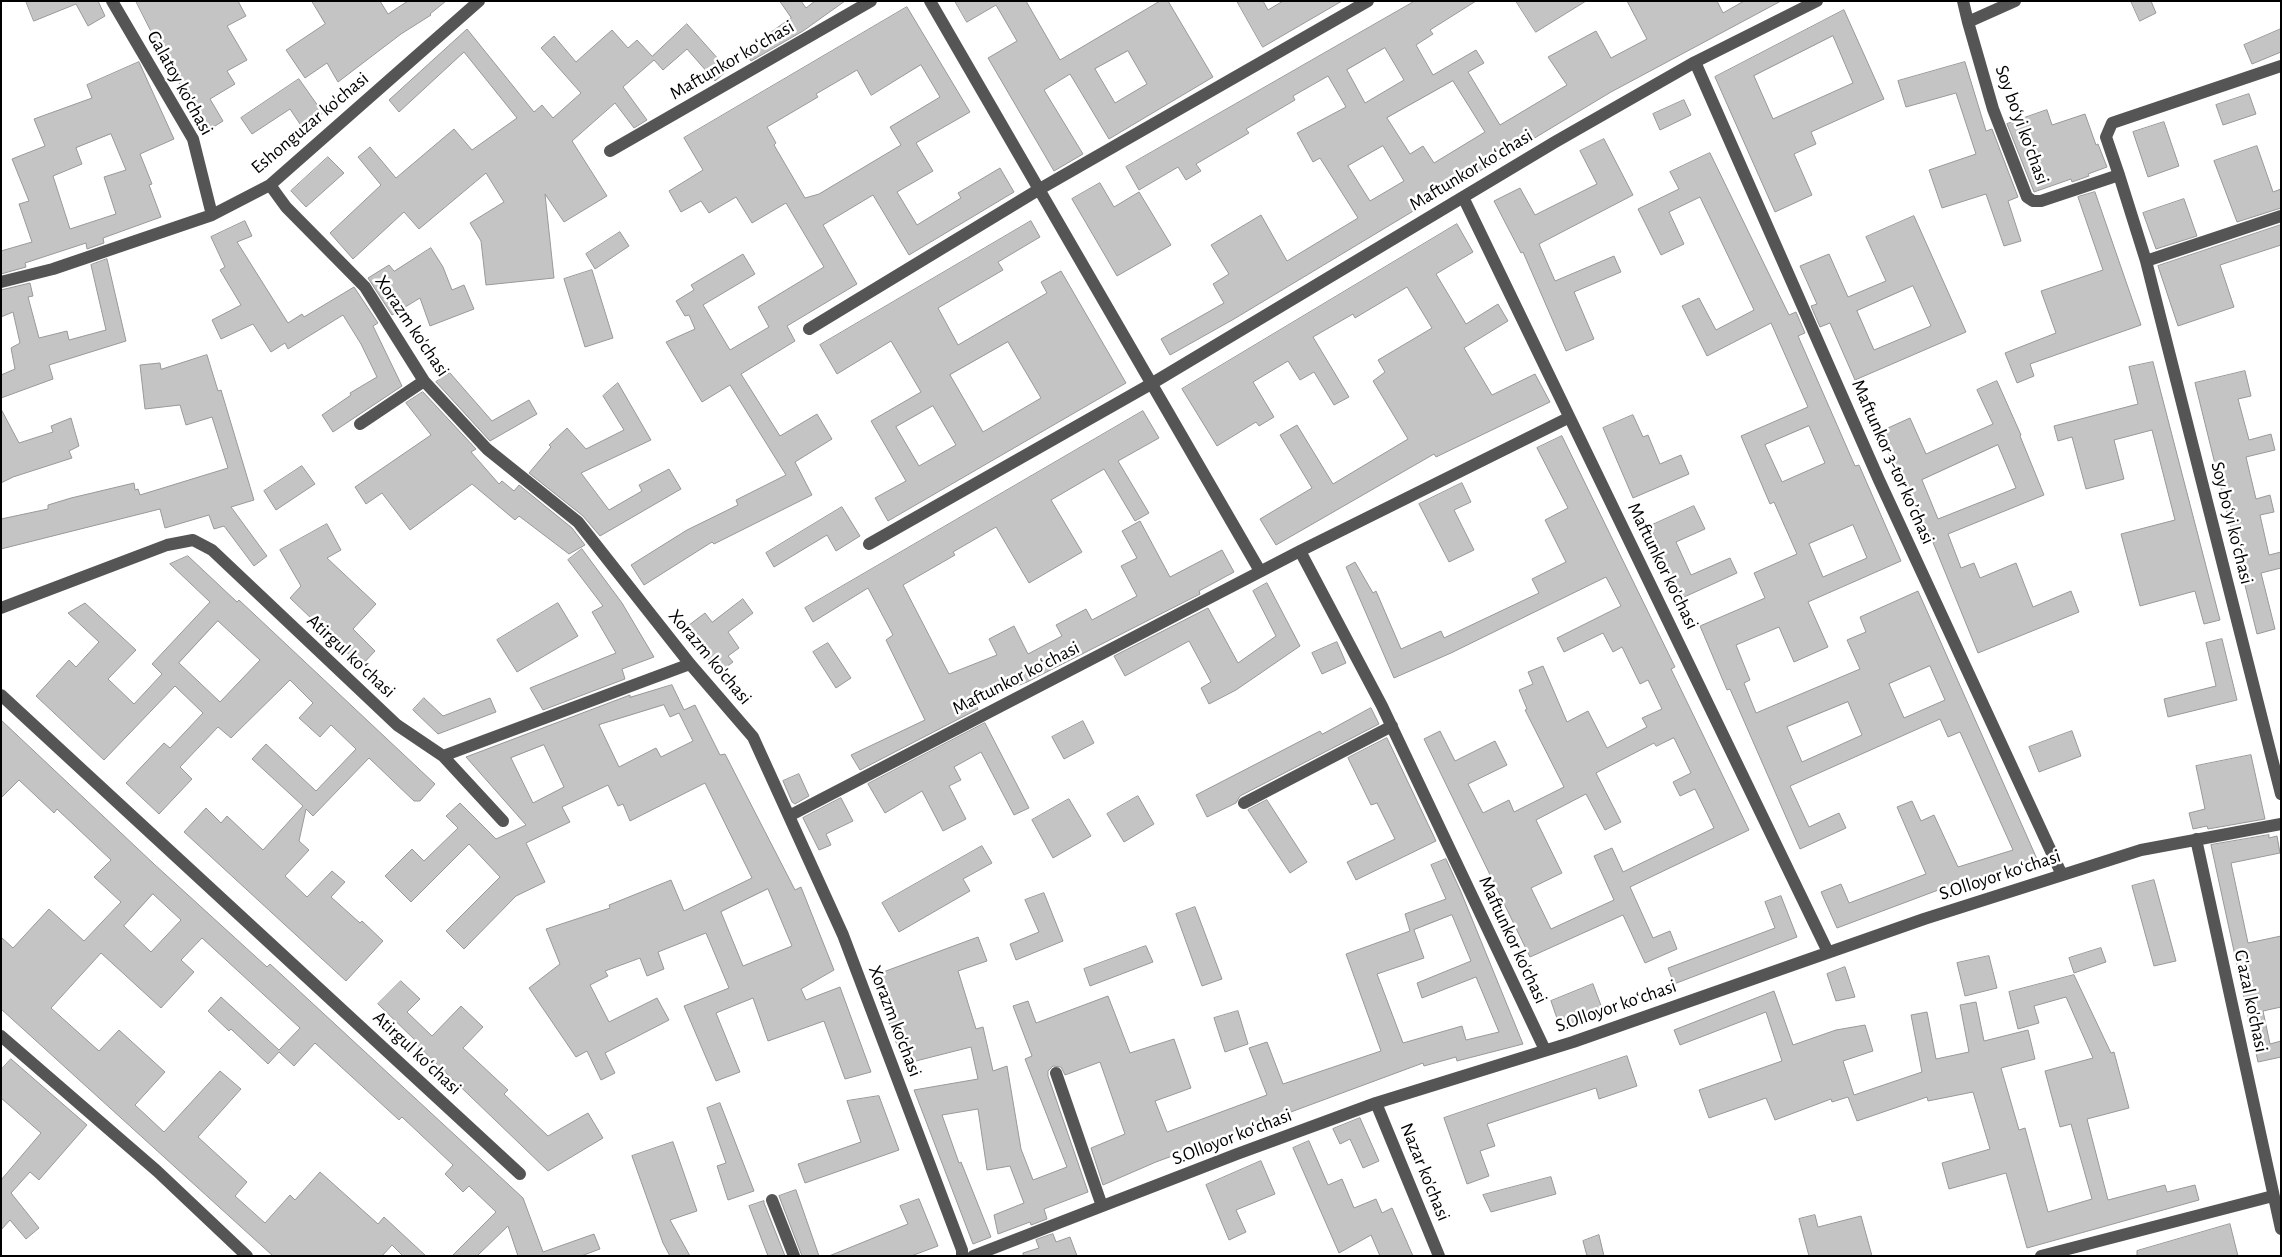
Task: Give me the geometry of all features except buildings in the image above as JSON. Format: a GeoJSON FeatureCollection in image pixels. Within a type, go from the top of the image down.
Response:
{"type":"FeatureCollection","features":[{"type":"Feature","properties":{"kind":"street","name":"Galatoy ko'chasi"},"geometry":{"type":"LineString","coordinates":[[112,1],[193,139],[212,215]]}},
{"type":"Feature","properties":{"kind":"street","name":"Eshonguzar ko'chasi"},"geometry":{"type":"LineString","coordinates":[[1,282],[53,268],[212,215],[270,185],[479,1]]}},
{"type":"Feature","properties":{"kind":"street","name":"Maftunkor koʻchasi"},"geometry":{"type":"LineString","coordinates":[[610,152],[871,1]]}},
{"type":"Feature","properties":{"kind":"street"},"geometry":{"type":"LineString","coordinates":[[930,1],[1260,572]]}},
{"type":"Feature","properties":{"kind":"street"},"geometry":{"type":"LineString","coordinates":[[809,328],[1038,190],[1368,1]]}},
{"type":"Feature","properties":{"kind":"street","name":"Maftunkor koʻchasi"},"geometry":{"type":"LineString","coordinates":[[869,544],[1151,384],[1463,197],[1695,62],[1817,1]]}},
{"type":"Feature","properties":{"kind":"street"},"geometry":{"type":"LineString","coordinates":[[1963,1],[1968,22],[2015,1]]}},
{"type":"Feature","properties":{"kind":"street","name":"Soy boʻyi koʻchasi"},"geometry":{"type":"LineString","coordinates":[[1968,22],[1993,109],[2027,197],[2033,201],[2041,201],[2119,175],[2146,261],[2281,794]]}},
{"type":"Feature","properties":{"kind":"street","name":"Maftunkor 3-tor koʼchasi"},"geometry":{"type":"LineString","coordinates":[[1695,62],[1879,480],[2062,875]]}},
{"type":"Feature","properties":{"kind":"street"},"geometry":{"type":"LineString","coordinates":[[2119,175],[2106,137],[2112,123],[2281,66]]}},
{"type":"Feature","properties":{"kind":"street","name":"Xorazm ko'chasi"},"geometry":{"type":"LineString","coordinates":[[270,185],[286,207],[365,287],[424,381],[487,449],[578,522],[690,664],[753,737],[843,935],[962,1250],[962,1256]]}},
{"type":"Feature","properties":{"kind":"street","name":"Maftunkor ko'chasi"},"geometry":{"type":"LineString","coordinates":[[1463,197],[1568,418],[1613,505],[1828,952]]}},
{"type":"Feature","properties":{"kind":"street"},"geometry":{"type":"LineString","coordinates":[[2146,261],[2281,216]]}},
{"type":"Feature","properties":{"kind":"street"},"geometry":{"type":"LineString","coordinates":[[360,424],[424,381]]}},
{"type":"Feature","properties":{"kind":"street","name":"Maftunkor koʻchasi"},"geometry":{"type":"LineString","coordinates":[[789,816],[1300,551],[1568,418]]}},
{"type":"Feature","properties":{"kind":"street","name":"Atirgul koʻchasi"},"geometry":{"type":"LineString","coordinates":[[1,608],[167,545],[193,540],[212,550],[397,725],[443,756],[503,821]]}},
{"type":"Feature","properties":{"kind":"street","name":"Maftunkor ko'chasi"},"geometry":{"type":"LineString","coordinates":[[1300,551],[1392,726],[1545,1050]]}},
{"type":"Feature","properties":{"kind":"street"},"geometry":{"type":"LineString","coordinates":[[443,756],[690,664]]}},
{"type":"Feature","properties":{"kind":"street","name":"Atirgul koʻchasi"},"geometry":{"type":"LineString","coordinates":[[1,695],[520,1174]]}},
{"type":"Feature","properties":{"kind":"street"},"geometry":{"type":"LineString","coordinates":[[1244,803],[1392,726]]}},
{"type":"Feature","properties":{"kind":"street","name":"S.Olloyor koʻchasi"},"geometry":{"type":"LineString","coordinates":[[973,1256],[1376,1103],[1545,1050],[1828,952],[2141,850],[2281,824]]}},
{"type":"Feature","properties":{"kind":"street","name":"G'azal ko'chasi"},"geometry":{"type":"LineString","coordinates":[[2196,840],[2281,1229]]}},
{"type":"Feature","properties":{"kind":"street"},"geometry":{"type":"LineString","coordinates":[[1,1036],[157,1171],[248,1256]]}},
{"type":"Feature","properties":{"kind":"street"},"geometry":{"type":"LineString","coordinates":[[1056,1073],[1102,1206]]}},
{"type":"Feature","properties":{"kind":"street","name":"Nazar ko'chasi"},"geometry":{"type":"LineString","coordinates":[[1376,1103],[1439,1256]]}},
{"type":"Feature","properties":{"kind":"street"},"geometry":{"type":"LineString","coordinates":[[2041,1256],[2273,1196]]}},
{"type":"Feature","properties":{"kind":"street"},"geometry":{"type":"LineString","coordinates":[[772,1200],[794,1256]]}}]}
